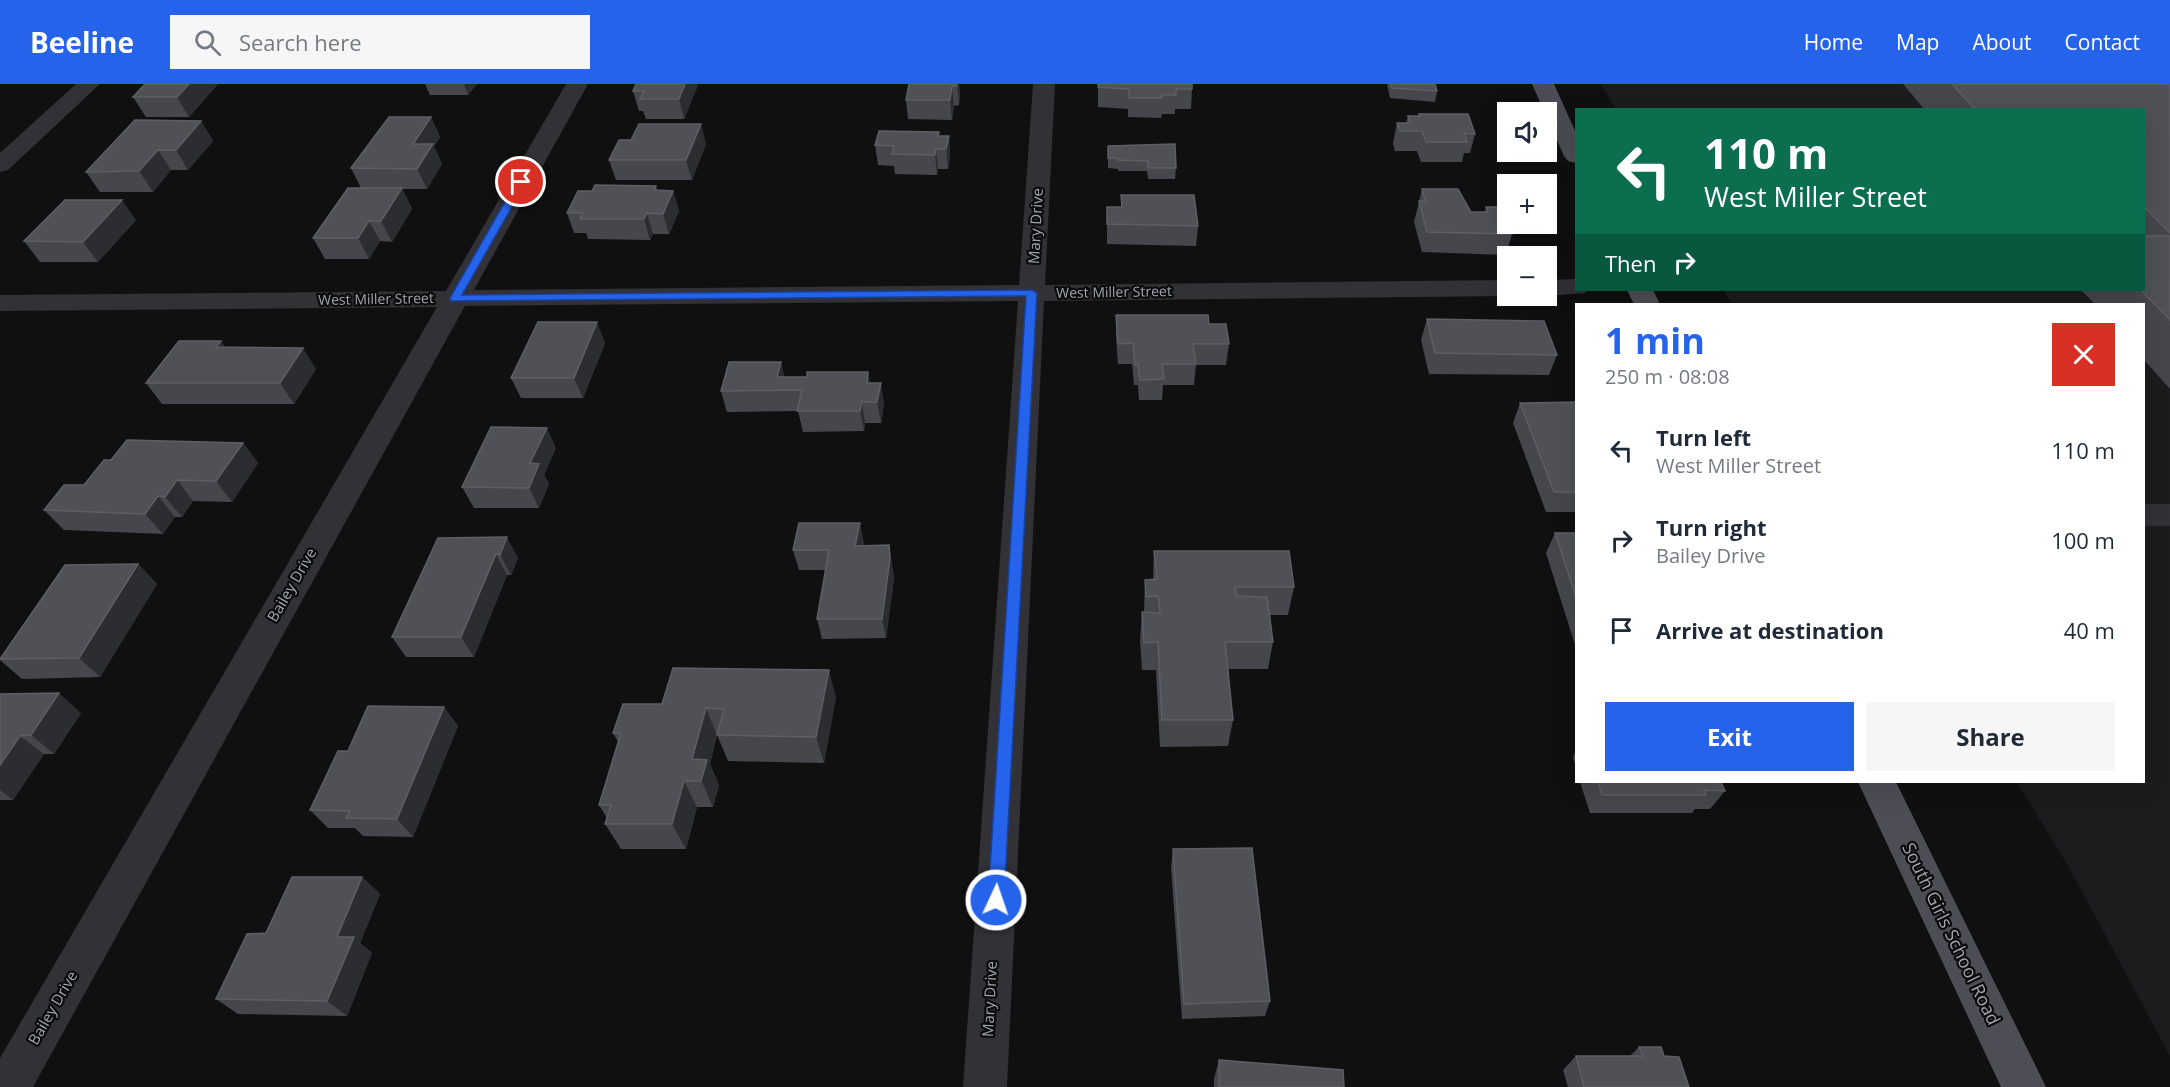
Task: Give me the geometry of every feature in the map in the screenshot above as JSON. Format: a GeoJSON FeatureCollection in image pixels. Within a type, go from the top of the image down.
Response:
{"type":"FeatureCollection","features":[{"type":"Feature","properties":{"kind":"main road"},"geometry":{"type":"LineString","coordinates":[[1543,84],[1575,154]]}},
{"type":"Feature","properties":{"kind":"main road","name":"South Girls School Road"},"geometry":{"type":"LineString","coordinates":[[1877,783],[2024,1087]]}},
{"type":"Feature","properties":{"kind":"street"},"geometry":{"type":"LineString","coordinates":[[0,165],[89,84]]}},
{"type":"Feature","properties":{"kind":"street","name":"Bailey Drive"},"geometry":{"type":"LineString","coordinates":[[8,1087],[577,84]]}},
{"type":"Feature","properties":{"kind":"street","name":"Mary Drive"},"geometry":{"type":"LineString","coordinates":[[985,1087],[1044,84]]}},
{"type":"Feature","properties":{"kind":"street"},"geometry":{"type":"LineString","coordinates":[[1557,288],[1575,287]]}},
{"type":"Feature","properties":{"kind":"street","name":"West Miller Street"},"geometry":{"type":"LineString","coordinates":[[0,303],[1497,288]]}},
{"type":"Feature","properties":{"kind":"street"},"geometry":{"type":"LineString","coordinates":[[2145,515],[2170,515]]}},
{"type":"Feature","properties":{"kind":"shaded area"},"geometry":{"type":"Polygon","coordinates":[[[1601,84],[2170,84],[2170,1056],[2070,869],[2018,783],[2145,783],[2145,303],[1731,303],[1724,291],[2145,291],[2145,108],[1615,108],[1601,84]]]}},
{"type":"Feature","properties":{"kind":"building"},"geometry":{"type":"Polygon","coordinates":[[[145,84],[189,84],[177,97],[133,97],[145,84]]]}},
{"type":"Feature","properties":{"kind":"building"},"geometry":{"type":"Polygon","coordinates":[[[636,84],[685,84],[679,99],[640,99],[644,91],[633,91],[636,84]]]}},
{"type":"Feature","properties":{"kind":"building"},"geometry":{"type":"Polygon","coordinates":[[[909,84],[957,84],[957,86],[952,86],[950,100],[906,100],[909,84]]]}},
{"type":"Feature","properties":{"kind":"building"},"geometry":{"type":"Polygon","coordinates":[[[1098,84],[1192,84],[1192,89],[1176,89],[1176,95],[1162,95],[1162,98],[1129,98],[1129,89],[1098,87],[1098,84]]]}},
{"type":"Feature","properties":{"kind":"building"},"geometry":{"type":"Polygon","coordinates":[[[1391,84],[1435,84],[1437,91],[1392,88],[1391,84]]]}},
{"type":"Feature","properties":{"kind":"building"},"geometry":{"type":"Polygon","coordinates":[[[1952,84],[2170,84],[2170,233],[2145,208],[2145,108],[1974,108],[1952,84]]]}},
{"type":"Feature","properties":{"kind":"building"},"geometry":{"type":"Polygon","coordinates":[[[1419,114],[1468,114],[1475,134],[1464,133],[1467,142],[1426,142],[1422,131],[1400,131],[1397,123],[1410,123],[1408,116],[1420,116],[1419,114]]]}},
{"type":"Feature","properties":{"kind":"building"},"geometry":{"type":"Polygon","coordinates":[[[389,117],[431,117],[413,144],[433,144],[417,169],[351,168],[389,117]]]}},
{"type":"Feature","properties":{"kind":"building"},"geometry":{"type":"Polygon","coordinates":[[[135,120],[201,121],[176,150],[158,150],[139,171],[86,172],[135,120]]]}},
{"type":"Feature","properties":{"kind":"building"},"geometry":{"type":"Polygon","coordinates":[[[639,124],[701,124],[686,160],[609,160],[619,140],[631,140],[639,124]]]}},
{"type":"Feature","properties":{"kind":"building"},"geometry":{"type":"Polygon","coordinates":[[[879,131],[939,132],[938,136],[949,136],[946,149],[936,149],[935,155],[892,154],[894,146],[875,145],[879,131]]]}},
{"type":"Feature","properties":{"kind":"building"},"geometry":{"type":"Polygon","coordinates":[[[1175,144],[1176,168],[1148,168],[1148,161],[1108,158],[1108,146],[1175,144]]]}},
{"type":"Feature","properties":{"kind":"building"},"geometry":{"type":"Polygon","coordinates":[[[595,185],[656,186],[654,190],[673,191],[663,214],[647,213],[644,219],[580,219],[583,213],[567,213],[578,191],[592,191],[595,185]]]}},
{"type":"Feature","properties":{"kind":"building"},"geometry":{"type":"Polygon","coordinates":[[[348,188],[402,188],[381,221],[369,221],[358,238],[313,238],[348,188]]]}},
{"type":"Feature","properties":{"kind":"building"},"geometry":{"type":"Polygon","coordinates":[[[1422,189],[1458,189],[1471,212],[1488,212],[1486,207],[1497,207],[1497,234],[1427,232],[1419,201],[1425,201],[1422,189]]]}},
{"type":"Feature","properties":{"kind":"building"},"geometry":{"type":"Polygon","coordinates":[[[1121,195],[1194,195],[1198,226],[1107,224],[1107,207],[1122,207],[1121,195]]]}},
{"type":"Feature","properties":{"kind":"building"},"geometry":{"type":"Polygon","coordinates":[[[65,200],[122,200],[83,242],[24,241],[65,200]]]}},
{"type":"Feature","properties":{"kind":"building"},"geometry":{"type":"Polygon","coordinates":[[[2145,236],[2170,236],[2170,320],[2142,291],[2145,291],[2145,236]]]}},
{"type":"Feature","properties":{"kind":"building"},"geometry":{"type":"Polygon","coordinates":[[[1116,315],[1208,315],[1209,324],[1226,324],[1229,344],[1193,344],[1196,364],[1162,364],[1164,379],[1140,380],[1138,365],[1135,365],[1133,343],[1118,344],[1116,315]]]}},
{"type":"Feature","properties":{"kind":"building"},"geometry":{"type":"Polygon","coordinates":[[[1427,319],[1544,321],[1557,355],[1435,353],[1427,319]]]}},
{"type":"Feature","properties":{"kind":"building"},"geometry":{"type":"Polygon","coordinates":[[[538,322],[597,322],[574,378],[511,378],[538,322]]]}},
{"type":"Feature","properties":{"kind":"building"},"geometry":{"type":"Polygon","coordinates":[[[179,341],[221,341],[216,347],[303,348],[280,383],[146,383],[179,341]]]}},
{"type":"Feature","properties":{"kind":"building"},"geometry":{"type":"Polygon","coordinates":[[[729,362],[781,362],[777,377],[807,377],[807,372],[868,372],[867,383],[881,383],[877,402],[862,402],[860,411],[797,411],[802,390],[721,391],[729,362]]]}},
{"type":"Feature","properties":{"kind":"building"},"geometry":{"type":"Polygon","coordinates":[[[1575,402],[1575,492],[1554,492],[1520,403],[1575,402]]]}},
{"type":"Feature","properties":{"kind":"building"},"geometry":{"type":"Polygon","coordinates":[[[491,427],[547,428],[530,463],[539,464],[529,488],[462,487],[491,427]]]}},
{"type":"Feature","properties":{"kind":"building"},"geometry":{"type":"Polygon","coordinates":[[[127,440],[243,443],[216,481],[177,480],[165,497],[158,496],[145,514],[44,510],[64,485],[84,485],[104,460],[111,460],[127,440]]]}},
{"type":"Feature","properties":{"kind":"building"},"geometry":{"type":"Polygon","coordinates":[[[799,523],[860,523],[855,546],[889,545],[890,558],[882,619],[817,619],[829,550],[793,550],[799,523]]]}},
{"type":"Feature","properties":{"kind":"building"},"geometry":{"type":"Polygon","coordinates":[[[1555,533],[1575,533],[1575,594],[1555,533]]]}},
{"type":"Feature","properties":{"kind":"building"},"geometry":{"type":"Polygon","coordinates":[[[507,537],[500,555],[496,554],[461,637],[392,637],[438,538],[507,537]]]}},
{"type":"Feature","properties":{"kind":"building"},"geometry":{"type":"Polygon","coordinates":[[[1154,551],[1289,551],[1294,587],[1235,587],[1237,596],[1267,597],[1273,642],[1225,642],[1233,720],[1162,720],[1158,642],[1144,643],[1142,612],[1160,613],[1158,596],[1146,597],[1145,580],[1157,579],[1154,551]]]}},
{"type":"Feature","properties":{"kind":"building"},"geometry":{"type":"Polygon","coordinates":[[[138,564],[79,658],[0,659],[65,565],[138,564]]]}},
{"type":"Feature","properties":{"kind":"building"},"geometry":{"type":"Polygon","coordinates":[[[673,668],[829,670],[816,737],[717,735],[724,709],[706,708],[692,759],[707,760],[701,781],[684,781],[672,824],[605,824],[611,805],[599,805],[621,733],[613,733],[623,704],[662,704],[673,668]]]}},
{"type":"Feature","properties":{"kind":"building"},"geometry":{"type":"Polygon","coordinates":[[[59,693],[31,735],[20,736],[0,765],[0,694],[59,693]]]}},
{"type":"Feature","properties":{"kind":"building"},"geometry":{"type":"Polygon","coordinates":[[[368,706],[444,707],[397,819],[346,818],[350,811],[310,810],[338,751],[348,751],[368,706]]]}},
{"type":"Feature","properties":{"kind":"building"},"geometry":{"type":"Polygon","coordinates":[[[1598,783],[1721,783],[1725,791],[1704,790],[1706,795],[1602,795],[1598,783]]]}},
{"type":"Feature","properties":{"kind":"building"},"geometry":{"type":"Polygon","coordinates":[[[1252,848],[1270,1001],[1184,1004],[1173,849],[1252,848]]]}},
{"type":"Feature","properties":{"kind":"building"},"geometry":{"type":"Polygon","coordinates":[[[292,877],[362,877],[337,937],[354,937],[327,1001],[216,999],[247,934],[266,933],[292,877]]]}},
{"type":"Feature","properties":{"kind":"building"},"geometry":{"type":"Polygon","coordinates":[[[1639,1047],[1661,1047],[1664,1056],[1679,1057],[1689,1087],[1584,1087],[1576,1056],[1643,1056],[1639,1047]]]}},
{"type":"Feature","properties":{"kind":"building"},"geometry":{"type":"Polygon","coordinates":[[[1219,1060],[1343,1070],[1344,1087],[1219,1087],[1219,1060]]]}},
{"type":"Feature","properties":{"kind":"route"},"geometry":{"type":"LineString","coordinates":[[521,182],[455,298],[1032,293],[996,900]]}}]}
